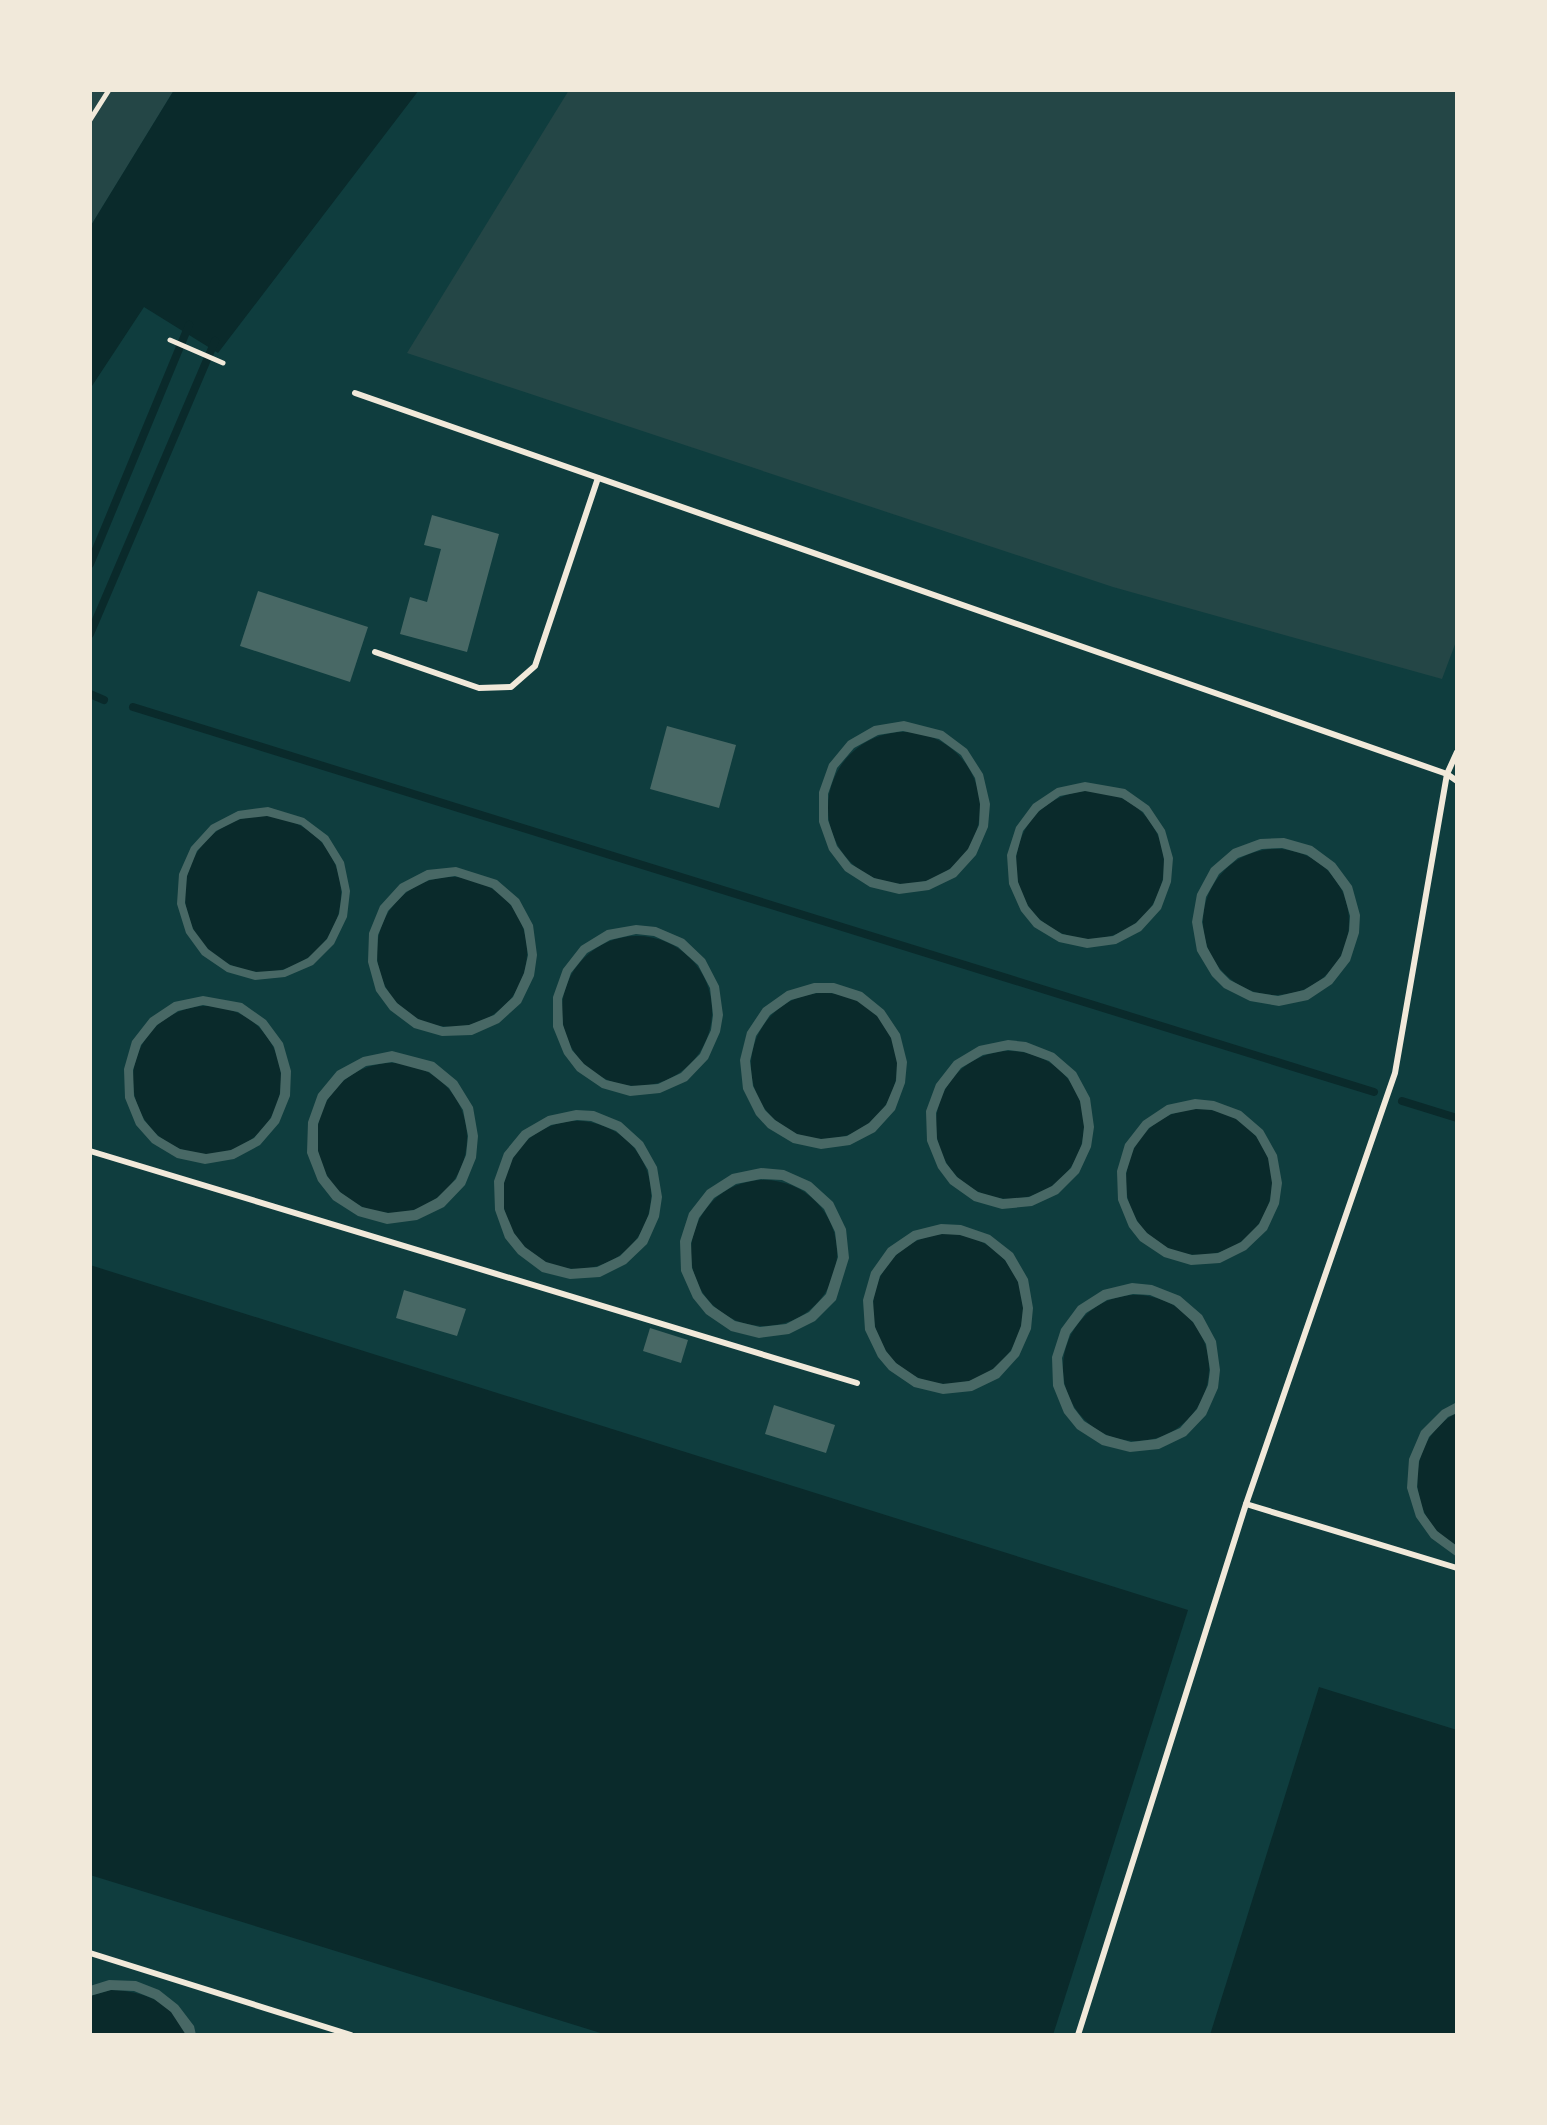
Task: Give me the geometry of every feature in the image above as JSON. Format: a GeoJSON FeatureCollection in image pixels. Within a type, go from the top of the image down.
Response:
{"type":"FeatureCollection","features":[{"type":"Feature","properties":{"kind":"lane"},"geometry":{"type":"LineString","coordinates":[[355,393],[1447,774],[1457,781]]}},
{"type":"Feature","properties":{"kind":"lane"},"geometry":{"type":"LineString","coordinates":[[375,652],[479,688],[511,687],[535,666],[598,478]]}},
{"type":"Feature","properties":{"kind":"lane"},"geometry":{"type":"LineString","coordinates":[[1078,2035],[1246,1504],[1395,1073],[1447,774],[1457,752]]}},
{"type":"Feature","properties":{"kind":"lane"},"geometry":{"type":"LineString","coordinates":[[90,1151],[857,1383]]}},
{"type":"Feature","properties":{"kind":"lane"},"geometry":{"type":"LineString","coordinates":[[1246,1504],[1457,1568]]}},
{"type":"Feature","properties":{"kind":"lane"},"geometry":{"type":"LineString","coordinates":[[90,1953],[351,2035]]}},
{"type":"Feature","properties":{"kind":"path"},"geometry":{"type":"LineString","coordinates":[[90,120],[109,90]]}},
{"type":"Feature","properties":{"kind":"path"},"geometry":{"type":"LineString","coordinates":[[170,340],[223,363]]}},
{"type":"Feature","properties":{"kind":"shaded area"},"geometry":{"type":"Polygon","coordinates":[[[90,90],[174,90],[90,227],[90,90]]]}},
{"type":"Feature","properties":{"kind":"shaded area"},"geometry":{"type":"Polygon","coordinates":[[[174,90],[419,90],[218,353],[144,307],[90,389],[90,227],[174,90]]]}},
{"type":"Feature","properties":{"kind":"shaded area"},"geometry":{"type":"Polygon","coordinates":[[[569,90],[1457,90],[1457,639],[1442,679],[1113,587],[407,353],[569,90]]]}},
{"type":"Feature","properties":{"kind":"shaded area"},"geometry":{"type":"Polygon","coordinates":[[[904,732],[933,738],[958,754],[974,779],[980,808],[974,837],[958,862],[933,878],[904,884],[875,878],[850,862],[834,837],[828,808],[834,779],[850,754],[875,738],[904,732]]]}},
{"type":"Feature","properties":{"kind":"shaded area"},"geometry":{"type":"Polygon","coordinates":[[[1090,791],[1118,797],[1142,813],[1158,837],[1164,865],[1158,893],[1142,917],[1118,933],[1090,939],[1062,933],[1038,917],[1022,893],[1016,865],[1022,837],[1038,813],[1062,797],[1090,791]]]}},
{"type":"Feature","properties":{"kind":"shaded area"},"geometry":{"type":"Polygon","coordinates":[[[263,816],[293,822],[318,839],[335,864],[341,894],[335,924],[318,949],[293,966],[263,972],[233,966],[208,949],[191,924],[185,894],[191,864],[208,839],[233,822],[263,816]]]}},
{"type":"Feature","properties":{"kind":"shaded area"},"geometry":{"type":"Polygon","coordinates":[[[1276,849],[1304,854],[1328,870],[1344,894],[1349,922],[1344,950],[1328,974],[1304,990],[1276,995],[1248,990],[1224,974],[1208,950],[1203,922],[1208,894],[1224,870],[1248,854],[1276,849]]]}},
{"type":"Feature","properties":{"kind":"shaded area"},"geometry":{"type":"Polygon","coordinates":[[[452,877],[481,883],[505,899],[521,923],[527,952],[521,981],[505,1005],[481,1021],[452,1027],[423,1021],[399,1005],[383,981],[377,952],[383,923],[399,899],[423,883],[452,877]]]}},
{"type":"Feature","properties":{"kind":"shaded area"},"geometry":{"type":"Polygon","coordinates":[[[637,936],[666,941],[690,958],[707,982],[712,1011],[707,1040],[690,1064],[666,1081],[637,1086],[608,1081],[584,1064],[567,1040],[562,1011],[567,982],[584,958],[608,941],[637,936]]]}},
{"type":"Feature","properties":{"kind":"shaded area"},"geometry":{"type":"Polygon","coordinates":[[[824,993],[852,999],[875,1015],[891,1038],[897,1066],[891,1094],[875,1117],[852,1133],[824,1139],[796,1133],[773,1117],[757,1094],[751,1066],[757,1038],[773,1015],[796,999],[824,993]]]}},
{"type":"Feature","properties":{"kind":"shaded area"},"geometry":{"type":"Polygon","coordinates":[[[207,1006],[235,1012],[259,1028],[275,1052],[281,1080],[275,1108],[259,1132],[235,1148],[207,1154],[179,1148],[155,1132],[139,1108],[133,1080],[139,1052],[155,1028],[179,1012],[207,1006]]]}},
{"type":"Feature","properties":{"kind":"shaded area"},"geometry":{"type":"Polygon","coordinates":[[[1010,1051],[1038,1057],[1062,1073],[1078,1097],[1084,1125],[1078,1153],[1062,1177],[1038,1193],[1010,1199],[982,1193],[958,1177],[942,1153],[936,1125],[942,1097],[958,1073],[982,1057],[1010,1051]]]}},
{"type":"Feature","properties":{"kind":"shaded area"},"geometry":{"type":"Polygon","coordinates":[[[392,1063],[421,1069],[445,1085],[461,1109],[467,1138],[461,1167],[445,1191],[421,1207],[392,1213],[363,1207],[339,1191],[323,1167],[317,1138],[323,1109],[339,1085],[363,1069],[392,1063]]]}},
{"type":"Feature","properties":{"kind":"shaded area"},"geometry":{"type":"Polygon","coordinates":[[[1199,1109],[1227,1115],[1250,1131],[1266,1154],[1272,1182],[1266,1210],[1250,1233],[1227,1249],[1199,1255],[1171,1249],[1148,1233],[1132,1210],[1126,1182],[1132,1154],[1148,1131],[1171,1115],[1199,1109]]]}},
{"type":"Feature","properties":{"kind":"shaded area"},"geometry":{"type":"Polygon","coordinates":[[[577,1121],[605,1127],[629,1143],[645,1167],[651,1195],[645,1223],[629,1247],[605,1263],[577,1269],[549,1263],[525,1247],[509,1223],[503,1195],[509,1167],[525,1143],[549,1127],[577,1121]]]}},
{"type":"Feature","properties":{"kind":"shaded area"},"geometry":{"type":"Polygon","coordinates":[[[764,1180],[792,1185],[816,1201],[832,1225],[837,1253],[832,1281],[816,1305],[792,1321],[764,1326],[736,1321],[712,1305],[696,1281],[691,1253],[696,1225],[712,1201],[736,1185],[764,1180]]]}},
{"type":"Feature","properties":{"kind":"shaded area"},"geometry":{"type":"Polygon","coordinates":[[[948,1234],[977,1240],[1001,1256],[1017,1280],[1023,1309],[1017,1338],[1001,1362],[977,1378],[948,1384],[919,1378],[895,1362],[879,1338],[873,1309],[879,1280],[895,1256],[919,1240],[948,1234]]]}},
{"type":"Feature","properties":{"kind":"shaded area"},"geometry":{"type":"Polygon","coordinates":[[[90,1265],[1188,1610],[1053,2035],[607,2035],[90,1875],[90,1265]]]}},
{"type":"Feature","properties":{"kind":"shaded area"},"geometry":{"type":"Polygon","coordinates":[[[1136,1295],[1164,1300],[1188,1316],[1204,1340],[1209,1368],[1204,1396],[1188,1420],[1164,1436],[1136,1441],[1108,1436],[1084,1420],[1068,1396],[1063,1368],[1068,1340],[1084,1316],[1108,1300],[1136,1295]]]}},
{"type":"Feature","properties":{"kind":"shaded area"},"geometry":{"type":"Polygon","coordinates":[[[1457,1413],[1457,1546],[1439,1533],[1427,1517],[1417,1484],[1418,1467],[1431,1435],[1457,1413]]]}},
{"type":"Feature","properties":{"kind":"shaded area"},"geometry":{"type":"Polygon","coordinates":[[[1319,1687],[1457,1730],[1457,2035],[1210,2035],[1319,1687]]]}},
{"type":"Feature","properties":{"kind":"shaded area"},"geometry":{"type":"Polygon","coordinates":[[[111,1990],[156,2000],[173,2014],[186,2035],[90,2035],[90,1996],[111,1990]]]}},
{"type":"Feature","properties":{"kind":"building"},"geometry":{"type":"Polygon","coordinates":[[[432,515],[499,534],[467,652],[400,634],[410,597],[427,602],[441,549],[424,545],[432,515]]]}},
{"type":"Feature","properties":{"kind":"building"},"geometry":{"type":"Polygon","coordinates":[[[258,591],[368,627],[350,682],[240,646],[258,591]]]}},
{"type":"Feature","properties":{"kind":"building"},"geometry":{"type":"Polygon","coordinates":[[[904,721],[943,731],[967,749],[983,774],[990,804],[988,827],[976,855],[956,877],[929,890],[899,894],[870,887],[845,871],[829,850],[819,822],[819,792],[829,764],[848,741],[874,726],[904,721]],[[903,731],[878,735],[854,748],[837,768],[828,794],[828,820],[837,846],[851,864],[874,878],[900,884],[926,881],[950,869],[968,849],[979,825],[980,804],[975,778],[961,755],[939,739],[903,731]]]}},
{"type":"Feature","properties":{"kind":"building"},"geometry":{"type":"Polygon","coordinates":[[[667,726],[736,745],[719,808],[650,789],[667,726]]]}},
{"type":"Feature","properties":{"kind":"building"},"geometry":{"type":"Polygon","coordinates":[[[1085,782],[1125,789],[1149,806],[1165,830],[1173,858],[1171,882],[1161,909],[1141,931],[1116,944],[1087,948],[1059,942],[1034,927],[1021,911],[1009,884],[1007,855],[1016,827],[1033,804],[1057,788],[1085,782]],[[1085,791],[1060,796],[1039,811],[1023,831],[1016,856],[1018,882],[1028,906],[1040,920],[1062,934],[1088,939],[1113,936],[1136,923],[1153,905],[1163,880],[1164,859],[1158,834],[1143,812],[1122,798],[1085,791]]]}},
{"type":"Feature","properties":{"kind":"building"},"geometry":{"type":"Polygon","coordinates":[[[268,807],[304,818],[328,836],[344,862],[350,891],[347,917],[334,944],[313,965],[285,977],[255,980],[227,972],[202,955],[186,933],[177,904],[179,874],[191,847],[211,825],[238,811],[268,807]],[[267,816],[240,819],[216,831],[197,851],[187,876],[185,903],[193,929],[208,949],[230,965],[256,972],[283,970],[308,958],[327,939],[339,914],[342,892],[336,865],[322,842],[301,825],[267,816]]]}},
{"type":"Feature","properties":{"kind":"building"},"geometry":{"type":"Polygon","coordinates":[[[1284,838],[1312,846],[1335,863],[1352,886],[1360,915],[1359,933],[1350,961],[1332,984],[1308,1000],[1279,1006],[1250,1001],[1224,988],[1212,976],[1197,951],[1192,922],[1197,894],[1211,868],[1233,849],[1260,839],[1284,838]],[[1282,848],[1262,849],[1238,858],[1219,874],[1206,897],[1202,922],[1207,947],[1220,970],[1230,980],[1253,992],[1278,996],[1304,990],[1325,977],[1341,956],[1350,916],[1343,891],[1328,870],[1307,855],[1282,848]]]}},
{"type":"Feature","properties":{"kind":"building"},"geometry":{"type":"Polygon","coordinates":[[[456,867],[497,880],[519,899],[533,925],[537,955],[534,976],[521,1003],[499,1023],[472,1035],[442,1036],[414,1028],[390,1010],[376,991],[368,962],[369,933],[380,906],[400,884],[427,870],[456,867]],[[455,876],[429,880],[406,892],[388,911],[378,935],[377,961],[385,987],[397,1003],[418,1019],[443,1027],[469,1025],[494,1015],[513,997],[528,955],[524,929],[511,905],[492,888],[455,876]]]}},
{"type":"Feature","properties":{"kind":"building"},"geometry":{"type":"Polygon","coordinates":[[[636,925],[656,927],[684,939],[705,959],[719,986],[723,1015],[720,1032],[708,1059],[687,1081],[660,1093],[630,1096],[602,1088],[577,1071],[564,1054],[553,1027],[553,997],[563,969],[581,946],[607,930],[636,925]],[[636,934],[610,940],[587,953],[571,973],[562,999],[563,1025],[572,1050],[584,1064],[606,1080],[631,1086],[658,1084],[681,1073],[700,1054],[711,1030],[710,988],[698,965],[678,947],[654,936],[636,934]]]}},
{"type":"Feature","properties":{"kind":"building"},"geometry":{"type":"Polygon","coordinates":[[[814,983],[834,983],[862,992],[884,1010],[900,1034],[907,1062],[905,1083],[895,1110],[875,1132],[850,1145],[821,1149],[793,1143],[768,1128],[756,1115],[743,1089],[740,1060],[747,1032],[763,1008],[787,991],[814,983]],[[816,993],[791,1000],[770,1015],[756,1036],[750,1061],[753,1086],[765,1110],[797,1134],[821,1139],[847,1136],[869,1123],[886,1105],[896,1081],[897,1063],[891,1038],[877,1016],[857,1001],[832,993],[816,993]]]}},
{"type":"Feature","properties":{"kind":"building"},"geometry":{"type":"Polygon","coordinates":[[[203,996],[242,1003],[266,1020],[283,1043],[291,1071],[290,1096],[279,1123],[260,1145],[234,1159],[205,1164],[177,1158],[152,1143],[136,1125],[125,1098],[124,1069],[132,1041],[150,1018],[174,1002],[203,996]],[[203,1005],[178,1011],[157,1025],[141,1045],[133,1070],[134,1096],[144,1120],[158,1136],[180,1149],[206,1154],[231,1150],[254,1138],[271,1118],[280,1094],[281,1073],[274,1047],[259,1026],[238,1012],[203,1005]]]}},
{"type":"Feature","properties":{"kind":"building"},"geometry":{"type":"Polygon","coordinates":[[[1008,1040],[1026,1042],[1054,1053],[1076,1072],[1090,1098],[1094,1127],[1091,1147],[1079,1173],[1058,1194],[1032,1206],[1002,1209],[974,1201],[950,1184],[938,1168],[927,1141],[926,1111],[936,1084],[954,1061],[979,1046],[1008,1040]],[[1008,1050],[983,1055],[961,1068],[945,1089],[936,1113],[937,1139],[946,1163],[957,1177],[978,1192],[1003,1199],[1029,1197],[1052,1186],[1071,1168],[1082,1144],[1084,1127],[1080,1101],[1068,1078],[1049,1061],[1008,1050]]]}},
{"type":"Feature","properties":{"kind":"building"},"geometry":{"type":"Polygon","coordinates":[[[392,1051],[434,1062],[457,1081],[473,1107],[478,1136],[476,1158],[465,1185],[444,1207],[417,1220],[387,1224],[358,1216],[333,1200],[318,1181],[307,1153],[308,1122],[318,1094],[337,1071],[363,1057],[392,1051]],[[392,1062],[366,1066],[344,1080],[327,1100],[318,1124],[318,1151],[327,1176],[340,1192],[362,1207],[388,1213],[414,1210],[437,1198],[456,1179],[466,1155],[468,1136],[463,1110],[449,1088],[429,1072],[392,1062]]]}},
{"type":"Feature","properties":{"kind":"building"},"geometry":{"type":"Polygon","coordinates":[[[1195,1099],[1214,1101],[1241,1111],[1263,1130],[1277,1155],[1282,1183],[1279,1204],[1267,1230],[1246,1250],[1220,1263],[1191,1265],[1164,1257],[1140,1241],[1129,1227],[1118,1200],[1117,1171],[1125,1144],[1143,1121],[1167,1105],[1195,1099]],[[1196,1109],[1171,1114],[1149,1128],[1134,1148],[1126,1173],[1127,1198],[1137,1221],[1147,1233],[1168,1248],[1192,1255],[1218,1253],[1241,1242],[1259,1224],[1270,1201],[1272,1183],[1268,1158],[1256,1136],[1236,1119],[1212,1110],[1196,1109]]]}},
{"type":"Feature","properties":{"kind":"building"},"geometry":{"type":"Polygon","coordinates":[[[576,1110],[594,1111],[621,1122],[643,1142],[657,1167],[662,1197],[659,1217],[647,1244],[626,1264],[600,1277],[570,1279],[542,1272],[518,1254],[505,1238],[495,1210],[494,1181],[504,1153],[522,1131],[548,1116],[576,1110]],[[591,1121],[551,1125],[529,1138],[513,1158],[504,1183],[504,1209],[514,1233],[525,1247],[546,1262],[571,1269],[597,1267],[620,1256],[638,1238],[649,1214],[652,1196],[648,1170],[635,1148],[616,1131],[591,1121]]]}},
{"type":"Feature","properties":{"kind":"building"},"geometry":{"type":"Polygon","coordinates":[[[761,1168],[784,1170],[811,1182],[833,1202],[846,1229],[849,1258],[836,1300],[815,1321],[789,1334],[759,1338],[731,1331],[706,1314],[693,1298],[681,1271],[680,1241],[689,1213],[707,1190],[732,1174],[761,1168]],[[761,1179],[736,1184],[714,1198],[699,1218],[691,1243],[692,1268],[702,1293],[713,1306],[735,1321],[760,1327],[786,1324],[809,1312],[826,1294],[838,1257],[835,1232],[824,1209],[805,1191],[782,1180],[761,1179]]]}},
{"type":"Feature","properties":{"kind":"building"},"geometry":{"type":"Polygon","coordinates":[[[941,1224],[961,1225],[990,1235],[1013,1253],[1028,1279],[1033,1308],[1031,1329],[1019,1356],[999,1378],[972,1391],[943,1394],[914,1387],[889,1370],[878,1357],[865,1330],[863,1300],[871,1272],[888,1248],[913,1231],[941,1224]],[[942,1234],[917,1240],[896,1255],[880,1276],[873,1301],[875,1327],[886,1351],[896,1363],[918,1378],[943,1384],[969,1381],[993,1369],[1011,1351],[1021,1326],[1023,1308],[1018,1282],[1005,1260],[985,1243],[960,1235],[942,1234]]]}},
{"type":"Feature","properties":{"kind":"building"},"geometry":{"type":"Polygon","coordinates":[[[1132,1283],[1152,1285],[1180,1296],[1202,1315],[1216,1341],[1220,1370],[1218,1388],[1206,1415],[1186,1436],[1159,1449],[1130,1452],[1102,1445],[1077,1429],[1064,1413],[1053,1386],[1052,1357],[1061,1329],[1078,1306],[1103,1290],[1132,1283]],[[1133,1294],[1107,1300],[1086,1313],[1070,1334],[1062,1358],[1064,1384],[1074,1408],[1084,1421],[1106,1435],[1131,1442],[1156,1439],[1180,1428],[1197,1409],[1208,1385],[1210,1370],[1206,1344],[1193,1322],[1174,1305],[1150,1295],[1133,1294]]]}},
{"type":"Feature","properties":{"kind":"building"},"geometry":{"type":"Polygon","coordinates":[[[404,1290],[466,1309],[457,1336],[396,1318],[404,1290]]]}},
{"type":"Feature","properties":{"kind":"building"},"geometry":{"type":"Polygon","coordinates":[[[650,1328],[688,1340],[681,1363],[643,1351],[650,1328]]]}},
{"type":"Feature","properties":{"kind":"building"},"geometry":{"type":"Polygon","coordinates":[[[1457,1402],[1457,1413],[1448,1417],[1429,1437],[1419,1461],[1417,1487],[1424,1513],[1437,1531],[1457,1546],[1457,1557],[1431,1538],[1416,1517],[1407,1488],[1409,1459],[1421,1431],[1442,1410],[1457,1402]]]}},
{"type":"Feature","properties":{"kind":"building"},"geometry":{"type":"Polygon","coordinates":[[[774,1405],[835,1425],[826,1453],[765,1434],[774,1405]]]}},
{"type":"Feature","properties":{"kind":"building"},"geometry":{"type":"Polygon","coordinates":[[[109,1980],[136,1981],[159,1990],[178,2005],[194,2026],[196,2035],[186,2035],[171,2012],[154,1999],[134,1991],[111,1990],[90,1996],[90,1986],[109,1980]]]}},
{"type":"Feature","properties":{"kind":"waterway"},"geometry":{"type":"LineString","coordinates":[[90,564],[189,325]]}},
{"type":"Feature","properties":{"kind":"waterway"},"geometry":{"type":"LineString","coordinates":[[90,634],[215,341]]}},
{"type":"Feature","properties":{"kind":"waterway"},"geometry":{"type":"LineString","coordinates":[[90,694],[104,700]]}},
{"type":"Feature","properties":{"kind":"waterway"},"geometry":{"type":"LineString","coordinates":[[133,707],[1374,1092]]}},
{"type":"Feature","properties":{"kind":"waterway"},"geometry":{"type":"LineString","coordinates":[[1402,1101],[1457,1118]]}}]}
